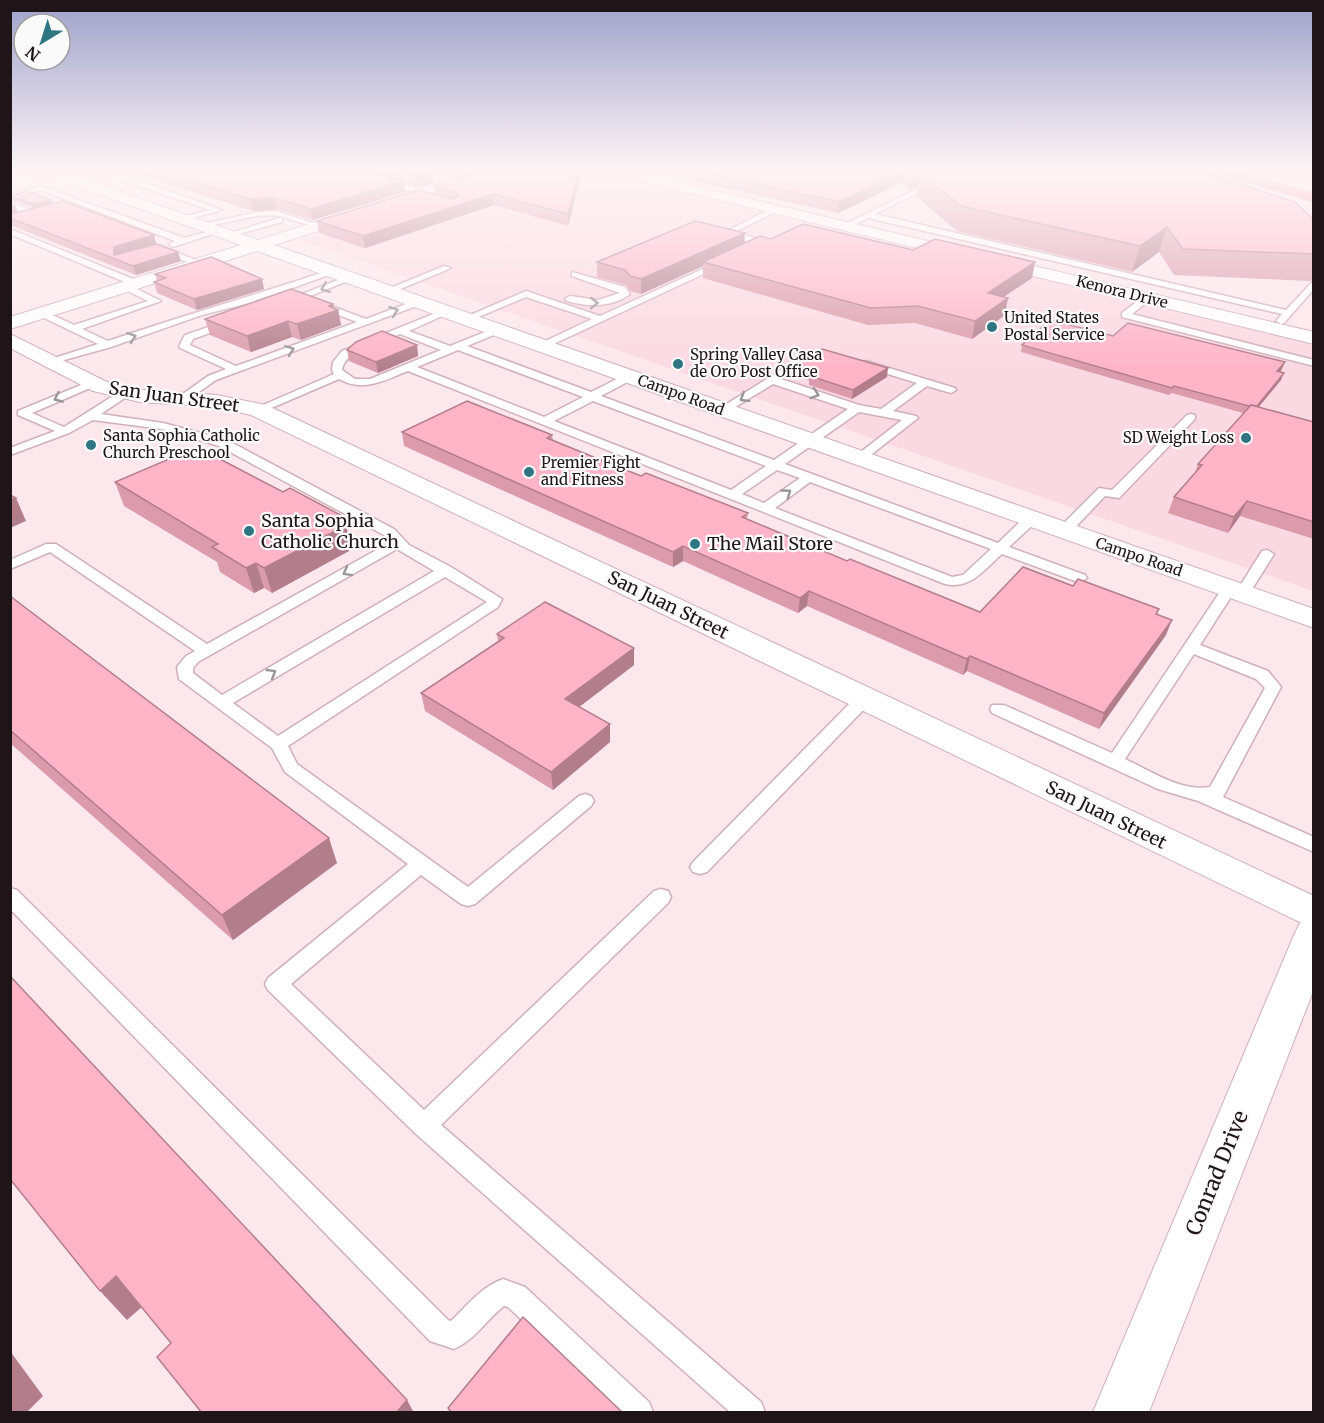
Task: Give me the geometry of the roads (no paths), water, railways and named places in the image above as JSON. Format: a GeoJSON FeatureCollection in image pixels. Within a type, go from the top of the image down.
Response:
{"type":"FeatureCollection","features":[{"type":"Feature","properties":{"kind":"main road","name":"Campo Road"},"geometry":{"type":"LineString","coordinates":[[236,237],[1314,619]]}},
{"type":"Feature","properties":{"kind":"main road"},"geometry":{"type":"LineString","coordinates":[[10,323],[282,237]]}},
{"type":"Feature","properties":{"kind":"main road","name":"Conrad Drive"},"geometry":{"type":"LineString","coordinates":[[1121,1413],[1314,935]]}},
{"type":"Feature","properties":{"kind":"street","name":"Kenora Drive"},"geometry":{"type":"LineString","coordinates":[[893,237],[1314,338]]}},
{"type":"Feature","properties":{"kind":"street","name":"San Juan Street"},"geometry":{"type":"LineString","coordinates":[[10,340],[93,383],[125,393],[218,401],[258,410],[1314,914]]}},
{"type":"Feature","properties":{"kind":"lane"},"geometry":{"type":"LineString","coordinates":[[24,237],[129,285],[156,301],[73,329]]}},
{"type":"Feature","properties":{"kind":"lane"},"geometry":{"type":"LineString","coordinates":[[174,237],[183,241]]}},
{"type":"Feature","properties":{"kind":"lane"},"geometry":{"type":"LineString","coordinates":[[201,237],[154,250],[206,261]]}},
{"type":"Feature","properties":{"kind":"lane"},"geometry":{"type":"LineString","coordinates":[[740,237],[765,244]]}},
{"type":"Feature","properties":{"kind":"lane"},"geometry":{"type":"LineString","coordinates":[[963,237],[1288,313]]}},
{"type":"Feature","properties":{"kind":"lane"},"geometry":{"type":"LineString","coordinates":[[543,346],[776,239]]}},
{"type":"Feature","properties":{"kind":"lane"},"geometry":{"type":"LineString","coordinates":[[173,244],[206,261]]}},
{"type":"Feature","properties":{"kind":"lane"},"geometry":{"type":"LineString","coordinates":[[912,253],[938,248]]}},
{"type":"Feature","properties":{"kind":"lane"},"geometry":{"type":"LineString","coordinates":[[388,291],[447,268]]}},
{"type":"Feature","properties":{"kind":"lane"},"geometry":{"type":"LineString","coordinates":[[295,273],[334,272]]}},
{"type":"Feature","properties":{"kind":"lane"},"geometry":{"type":"LineString","coordinates":[[278,305],[300,297],[334,272]]}},
{"type":"Feature","properties":{"kind":"lane"},"geometry":{"type":"LineString","coordinates":[[50,361],[107,345],[199,313],[254,299],[334,272]]}},
{"type":"Feature","properties":{"kind":"lane"},"geometry":{"type":"LineString","coordinates":[[538,289],[586,304],[603,304],[625,294],[622,289],[575,274]]}},
{"type":"Feature","properties":{"kind":"lane"},"geometry":{"type":"LineString","coordinates":[[1275,329],[1314,283]]}},
{"type":"Feature","properties":{"kind":"lane"},"geometry":{"type":"LineString","coordinates":[[199,313],[238,292]]}},
{"type":"Feature","properties":{"kind":"lane"},"geometry":{"type":"LineString","coordinates":[[452,348],[381,380],[356,382],[340,375],[336,370],[338,362],[346,353],[400,331],[526,294],[601,319]]}},
{"type":"Feature","properties":{"kind":"lane"},"geometry":{"type":"LineString","coordinates":[[300,297],[366,322]]}},
{"type":"Feature","properties":{"kind":"lane"},"geometry":{"type":"LineString","coordinates":[[1147,298],[1125,315],[1314,363]]}},
{"type":"Feature","properties":{"kind":"lane"},"geometry":{"type":"LineString","coordinates":[[182,399],[212,378],[419,302]]}},
{"type":"Feature","properties":{"kind":"lane"},"geometry":{"type":"LineString","coordinates":[[41,313],[107,345]]}},
{"type":"Feature","properties":{"kind":"lane"},"geometry":{"type":"LineString","coordinates":[[236,370],[184,346],[189,337],[245,317]]}},
{"type":"Feature","properties":{"kind":"lane"},"geometry":{"type":"LineString","coordinates":[[355,350],[348,367],[355,374],[368,378],[381,376],[498,330]]}},
{"type":"Feature","properties":{"kind":"lane"},"geometry":{"type":"LineString","coordinates":[[400,331],[591,397],[1080,578]]}},
{"type":"Feature","properties":{"kind":"lane"},"geometry":{"type":"LineString","coordinates":[[723,410],[820,351]]}},
{"type":"Feature","properties":{"kind":"lane"},"geometry":{"type":"LineString","coordinates":[[851,360],[951,390]]}},
{"type":"Feature","properties":{"kind":"lane"},"geometry":{"type":"LineString","coordinates":[[409,368],[950,581],[968,578],[1031,519]]}},
{"type":"Feature","properties":{"kind":"lane"},"geometry":{"type":"LineString","coordinates":[[258,410],[340,375]]}},
{"type":"Feature","properties":{"kind":"lane"},"geometry":{"type":"LineString","coordinates":[[544,422],[629,376]]}},
{"type":"Feature","properties":{"kind":"lane"},"geometry":{"type":"LineString","coordinates":[[772,380],[857,408],[912,418],[859,458]]}},
{"type":"Feature","properties":{"kind":"lane"},"geometry":{"type":"LineString","coordinates":[[883,413],[925,382]]}},
{"type":"Feature","properties":{"kind":"lane"},"geometry":{"type":"LineString","coordinates":[[65,430],[22,413],[93,383]]}},
{"type":"Feature","properties":{"kind":"lane"},"geometry":{"type":"LineString","coordinates":[[10,452],[65,430],[125,393]]}},
{"type":"Feature","properties":{"kind":"lane"},"geometry":{"type":"LineString","coordinates":[[731,496],[857,408]]}},
{"type":"Feature","properties":{"kind":"lane"},"geometry":{"type":"LineString","coordinates":[[91,416],[163,426],[223,442],[388,532],[398,543],[495,599],[493,604],[278,744]]}},
{"type":"Feature","properties":{"kind":"lane"},"geometry":{"type":"LineString","coordinates":[[1064,531],[1103,491],[1114,495],[1191,417]]}},
{"type":"Feature","properties":{"kind":"lane"},"geometry":{"type":"LineString","coordinates":[[765,509],[809,477]]}},
{"type":"Feature","properties":{"kind":"lane"},"geometry":{"type":"LineString","coordinates":[[398,543],[192,659],[186,668],[185,675],[278,744],[291,768],[468,898],[585,801]]}},
{"type":"Feature","properties":{"kind":"lane"},"geometry":{"type":"LineString","coordinates":[[10,565],[51,547],[206,651]]}},
{"type":"Feature","properties":{"kind":"lane"},"geometry":{"type":"LineString","coordinates":[[1115,761],[1191,647],[1267,554]]}},
{"type":"Feature","properties":{"kind":"lane"},"geometry":{"type":"LineString","coordinates":[[222,702],[446,570]]}},
{"type":"Feature","properties":{"kind":"lane"},"geometry":{"type":"LineString","coordinates":[[1191,647],[1262,675],[1273,687],[1216,793],[1204,796]]}},
{"type":"Feature","properties":{"kind":"lane"},"geometry":{"type":"LineString","coordinates":[[700,867],[864,699]]}},
{"type":"Feature","properties":{"kind":"lane"},"geometry":{"type":"LineString","coordinates":[[998,709],[1186,793],[1204,796],[1314,845]]}},
{"type":"Feature","properties":{"kind":"lane"},"geometry":{"type":"LineString","coordinates":[[421,864],[276,984],[423,1126],[751,1413]]}},
{"type":"Feature","properties":{"kind":"lane"},"geometry":{"type":"LineString","coordinates":[[10,896],[440,1331],[454,1335],[463,1330],[491,1297],[503,1292],[516,1296],[639,1413]]}},
{"type":"Feature","properties":{"kind":"lane"},"geometry":{"type":"LineString","coordinates":[[423,1126],[661,897]]}},
{"type":"Feature","properties":{"kind":"place","name":"United States Postal Service"},"geometry":{"type":"Point","coordinates":[992,327]}},
{"type":"Feature","properties":{"kind":"place","name":"Spring Valley Casa de Oro Post Office"},"geometry":{"type":"Point","coordinates":[678,364]}},
{"type":"Feature","properties":{"kind":"place","name":"SD Weight Loss"},"geometry":{"type":"Point","coordinates":[1246,438]}},
{"type":"Feature","properties":{"kind":"place","name":"Santa Sophia Catholic Church Preschool"},"geometry":{"type":"Point","coordinates":[91,445]}},
{"type":"Feature","properties":{"kind":"place","name":"Premier Fight and Fitness"},"geometry":{"type":"Point","coordinates":[529,472]}},
{"type":"Feature","properties":{"kind":"place","name":"Santa Sophia Catholic Church"},"geometry":{"type":"Point","coordinates":[249,531]}},
{"type":"Feature","properties":{"kind":"place","name":"The Mail Store"},"geometry":{"type":"Point","coordinates":[695,544]}}]}
